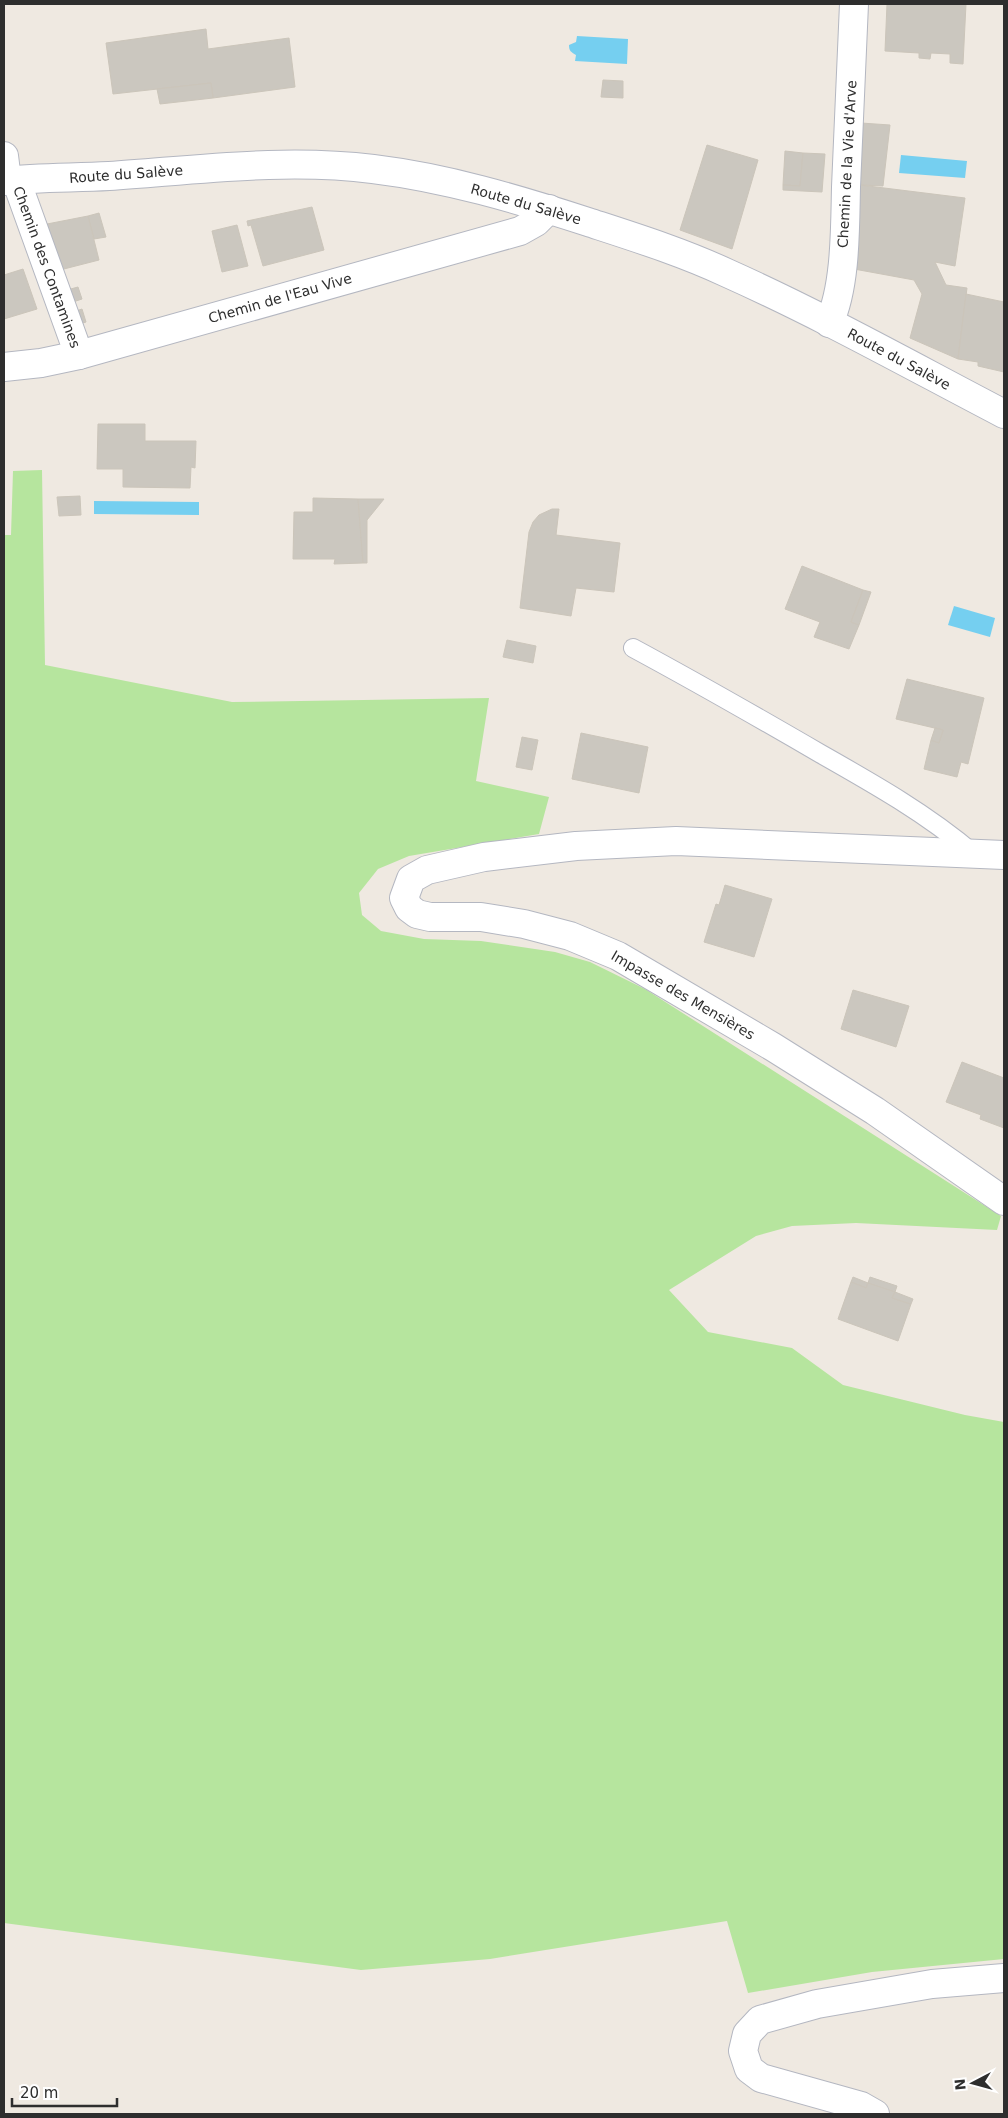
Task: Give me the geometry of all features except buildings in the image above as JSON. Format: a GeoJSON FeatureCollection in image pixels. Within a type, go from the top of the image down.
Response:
{"type":"FeatureCollection","features":[{"type":"Feature","properties":{"kind":"street","name":"Chemin de la Vie d'Arve"},"geometry":{"type":"LineString","coordinates":[[830,323],[839,295],[844,231],[854,4]]}},
{"type":"Feature","properties":{"kind":"street","name":"Route du Salève"},"geometry":{"type":"LineString","coordinates":[[7,175],[109,176],[230,166],[326,165],[374,169],[433,179],[491,192],[669,250],[724,271],[830,323],[1004,414]]}},
{"type":"Feature","properties":{"kind":"street","name":"Chemin des Contamines"},"geometry":{"type":"LineString","coordinates":[[7,175],[79,355]]}},
{"type":"Feature","properties":{"kind":"street","name":"Chemin de l'Eau Vive"},"geometry":{"type":"LineString","coordinates":[[4,367],[42,363],[79,355],[520,231],[536,222],[549,210]]}},
{"type":"Feature","properties":{"kind":"street","name":"Impasse des Mensières"},"geometry":{"type":"LineString","coordinates":[[1004,855],[676,841],[576,846],[484,857],[427,870],[411,880],[404,898],[410,908],[417,914],[430,917],[481,917],[524,924],[570,936],[618,956],[749,1032],[875,1111],[1004,1201]]}},
{"type":"Feature","properties":{"kind":"street"},"geometry":{"type":"LineString","coordinates":[[875,2114],[861,2106],[761,2078],[749,2069],[743,2051],[747,2034],[760,2020],[816,2004],[932,1984],[1004,1978]]}},
{"type":"Feature","properties":{"kind":"lane"},"geometry":{"type":"LineString","coordinates":[[633,648],[712,690],[883,790],[946,830],[974,854]]}},
{"type":"Feature","properties":{"kind":"green space"},"geometry":{"type":"Polygon","coordinates":[[[42,470],[45,665],[232,702],[489,698],[476,781],[549,797],[539,834],[409,856],[378,869],[359,893],[362,915],[381,931],[424,939],[481,941],[555,952],[590,962],[645,989],[1001,1216],[997,1230],[856,1223],[792,1226],[756,1236],[669,1290],[708,1332],[792,1348],[843,1385],[965,1415],[1004,1422],[1004,1959],[872,1972],[748,1993],[727,1921],[490,1959],[361,1970],[4,1923],[4,535],[11,535],[13,471],[42,470]]]}},
{"type":"Feature","properties":{"kind":"water"},"geometry":{"type":"Polygon","coordinates":[[[577,36],[628,39],[627,64],[575,61],[576,55],[569,49],[569,45],[576,42],[577,36]]]}},
{"type":"Feature","properties":{"kind":"water"},"geometry":{"type":"Polygon","coordinates":[[[901,155],[967,161],[965,178],[899,173],[901,155]]]}},
{"type":"Feature","properties":{"kind":"water"},"geometry":{"type":"Polygon","coordinates":[[[94,501],[199,502],[199,515],[94,514],[94,501]]]}},
{"type":"Feature","properties":{"kind":"water"},"geometry":{"type":"Polygon","coordinates":[[[954,606],[995,618],[990,637],[948,625],[954,606]]]}}]}
